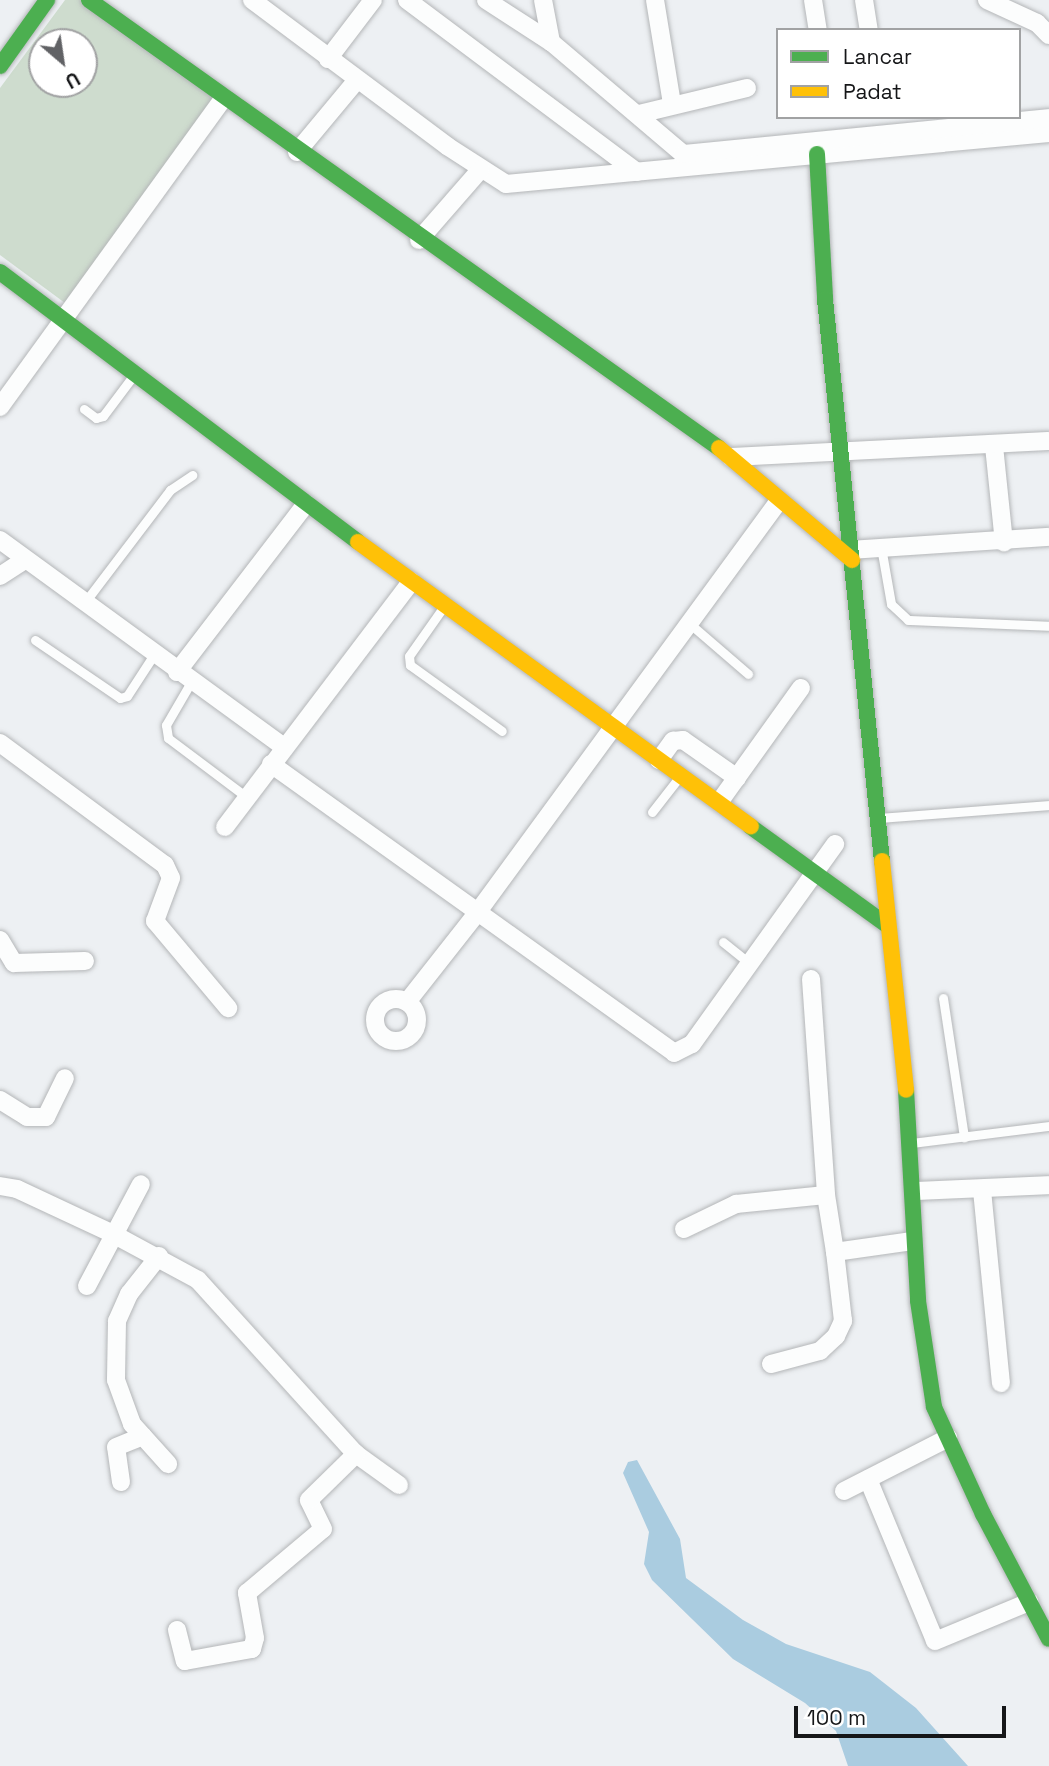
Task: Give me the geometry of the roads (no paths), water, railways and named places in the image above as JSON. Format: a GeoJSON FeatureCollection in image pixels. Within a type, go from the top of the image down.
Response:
{"type":"FeatureCollection","features":[{"type":"Feature","properties":{"kind":"main road"},"geometry":{"type":"LineString","coordinates":[[0,66],[47,0]]}},
{"type":"Feature","properties":{"kind":"main road"},"geometry":{"type":"LineString","coordinates":[[89,0],[419,240],[731,457],[778,502],[852,555]]}},
{"type":"Feature","properties":{"kind":"main road"},"geometry":{"type":"LineString","coordinates":[[817,154],[825,299],[911,1143],[914,1191],[912,1241],[934,1407],[1049,1639]]}},
{"type":"Feature","properties":{"kind":"main road"},"geometry":{"type":"LineString","coordinates":[[0,272],[411,582],[446,604],[614,728],[720,801],[887,925]]}},
{"type":"Feature","properties":{"kind":"street"},"geometry":{"type":"LineString","coordinates":[[251,0],[357,80],[506,184],[1049,133]]}},
{"type":"Feature","properties":{"kind":"street"},"geometry":{"type":"LineString","coordinates":[[328,59],[373,0]]}},
{"type":"Feature","properties":{"kind":"street"},"geometry":{"type":"LineString","coordinates":[[407,0],[636,172]]}},
{"type":"Feature","properties":{"kind":"street"},"geometry":{"type":"LineString","coordinates":[[486,0],[551,42],[683,154],[879,124],[1020,119]]}},
{"type":"Feature","properties":{"kind":"street"},"geometry":{"type":"LineString","coordinates":[[543,0],[551,42]]}},
{"type":"Feature","properties":{"kind":"street"},"geometry":{"type":"LineString","coordinates":[[656,0],[672,104]]}},
{"type":"Feature","properties":{"kind":"street"},"geometry":{"type":"LineString","coordinates":[[813,0],[818,28]]}},
{"type":"Feature","properties":{"kind":"street"},"geometry":{"type":"LineString","coordinates":[[864,0],[869,28]]}},
{"type":"Feature","properties":{"kind":"street"},"geometry":{"type":"LineString","coordinates":[[987,0],[1037,23],[1049,35]]}},
{"type":"Feature","properties":{"kind":"street"},"geometry":{"type":"LineString","coordinates":[[297,152],[357,80]]}},
{"type":"Feature","properties":{"kind":"street"},"geometry":{"type":"LineString","coordinates":[[639,114],[747,88]]}},
{"type":"Feature","properties":{"kind":"street"},"geometry":{"type":"LineString","coordinates":[[0,407],[224,98]]}},
{"type":"Feature","properties":{"kind":"street"},"geometry":{"type":"LineString","coordinates":[[1021,119],[1049,118]]}},
{"type":"Feature","properties":{"kind":"street"},"geometry":{"type":"LineString","coordinates":[[419,240],[481,169]]}},
{"type":"Feature","properties":{"kind":"street"},"geometry":{"type":"LineString","coordinates":[[731,457],[842,455],[1049,441]]}},
{"type":"Feature","properties":{"kind":"street"},"geometry":{"type":"LineString","coordinates":[[994,446],[1004,542]]}},
{"type":"Feature","properties":{"kind":"street"},"geometry":{"type":"LineString","coordinates":[[407,1002],[477,913],[778,502]]}},
{"type":"Feature","properties":{"kind":"street"},"geometry":{"type":"LineString","coordinates":[[184,677],[306,504]]}},
{"type":"Feature","properties":{"kind":"street"},"geometry":{"type":"LineString","coordinates":[[852,555],[880,547],[1004,542],[1049,537]]}},
{"type":"Feature","properties":{"kind":"street"},"geometry":{"type":"LineString","coordinates":[[0,540],[153,656],[284,747]]}},
{"type":"Feature","properties":{"kind":"street"},"geometry":{"type":"LineString","coordinates":[[0,576],[25,560]]}},
{"type":"Feature","properties":{"kind":"street"},"geometry":{"type":"LineString","coordinates":[[225,827],[411,582]]}},
{"type":"Feature","properties":{"kind":"street"},"geometry":{"type":"LineString","coordinates":[[720,801],[801,688]]}},
{"type":"Feature","properties":{"kind":"street"},"geometry":{"type":"LineString","coordinates":[[659,760],[673,741],[683,740],[737,778]]}},
{"type":"Feature","properties":{"kind":"street"},"geometry":{"type":"LineString","coordinates":[[0,743],[166,864],[171,878],[155,920],[228,1008]]}},
{"type":"Feature","properties":{"kind":"street"},"geometry":{"type":"LineString","coordinates":[[271,764],[674,1053],[692,1044],[835,844]]}},
{"type":"Feature","properties":{"kind":"street"},"geometry":{"type":"LineString","coordinates":[[0,940],[14,963],[85,961]]}},
{"type":"Feature","properties":{"kind":"street"},"geometry":{"type":"LineString","coordinates":[[771,1364],[820,1351],[836,1336],[843,1321],[826,1195],[811,979]]}},
{"type":"Feature","properties":{"kind":"street"},"geometry":{"type":"LineString","coordinates":[[0,1100],[27,1117],[46,1117],[65,1079]]}},
{"type":"Feature","properties":{"kind":"street"},"geometry":{"type":"LineString","coordinates":[[87,1286],[141,1184]]}},
{"type":"Feature","properties":{"kind":"street"},"geometry":{"type":"LineString","coordinates":[[914,1191],[1049,1185]]}},
{"type":"Feature","properties":{"kind":"street"},"geometry":{"type":"LineString","coordinates":[[0,1186],[17,1189],[113,1234],[159,1256],[198,1280],[232,1312],[356,1454],[399,1485]]}},
{"type":"Feature","properties":{"kind":"street"},"geometry":{"type":"LineString","coordinates":[[982,1190],[1001,1383]]}},
{"type":"Feature","properties":{"kind":"street"},"geometry":{"type":"LineString","coordinates":[[684,1229],[736,1205],[826,1195]]}},
{"type":"Feature","properties":{"kind":"street"},"geometry":{"type":"LineString","coordinates":[[835,1252],[912,1241]]}},
{"type":"Feature","properties":{"kind":"street"},"geometry":{"type":"LineString","coordinates":[[159,1256],[129,1294],[117,1321],[116,1380],[132,1424],[168,1464]]}},
{"type":"Feature","properties":{"kind":"street"},"geometry":{"type":"LineString","coordinates":[[121,1482],[116,1448],[143,1436]]}},
{"type":"Feature","properties":{"kind":"street"},"geometry":{"type":"LineString","coordinates":[[844,1491],[948,1438]]}},
{"type":"Feature","properties":{"kind":"street"},"geometry":{"type":"LineString","coordinates":[[177,1630],[184,1661],[252,1649],[255,1638],[247,1592],[323,1529],[309,1500],[356,1454]]}},
{"type":"Feature","properties":{"kind":"street"},"geometry":{"type":"LineString","coordinates":[[868,1479],[936,1641],[1030,1602]]}},
{"type":"Feature","properties":{"kind":"lane"},"geometry":{"type":"LineString","coordinates":[[85,409],[96,418],[103,416],[134,374]]}},
{"type":"Feature","properties":{"kind":"lane"},"geometry":{"type":"LineString","coordinates":[[83,604],[170,490],[192,475]]}},
{"type":"Feature","properties":{"kind":"lane"},"geometry":{"type":"LineString","coordinates":[[880,547],[891,604],[908,620],[1049,625]]}},
{"type":"Feature","properties":{"kind":"lane"},"geometry":{"type":"LineString","coordinates":[[446,604],[409,656],[410,665],[502,731]]}},
{"type":"Feature","properties":{"kind":"lane"},"geometry":{"type":"LineString","coordinates":[[689,623],[748,674]]}},
{"type":"Feature","properties":{"kind":"lane"},"geometry":{"type":"LineString","coordinates":[[35,640],[120,698],[127,696],[153,656]]}},
{"type":"Feature","properties":{"kind":"lane"},"geometry":{"type":"LineString","coordinates":[[184,677],[166,725],[168,738],[248,798]]}},
{"type":"Feature","properties":{"kind":"lane"},"geometry":{"type":"LineString","coordinates":[[652,812],[681,775]]}},
{"type":"Feature","properties":{"kind":"lane"},"geometry":{"type":"LineString","coordinates":[[876,818],[1049,805]]}},
{"type":"Feature","properties":{"kind":"lane"},"geometry":{"type":"LineString","coordinates":[[723,942],[750,964]]}},
{"type":"Feature","properties":{"kind":"lane"},"geometry":{"type":"LineString","coordinates":[[943,998],[964,1137]]}},
{"type":"Feature","properties":{"kind":"lane"},"geometry":{"type":"LineString","coordinates":[[911,1143],[1049,1126]]}},
{"type":"Feature","properties":{"kind":"water"},"geometry":{"type":"Polygon","coordinates":[[[637,1460],[680,1539],[686,1578],[743,1620],[786,1644],[870,1672],[916,1708],[968,1766],[848,1766],[836,1731],[805,1703],[733,1659],[652,1580],[644,1564],[649,1532],[623,1473],[628,1462],[637,1460]]]}}]}
